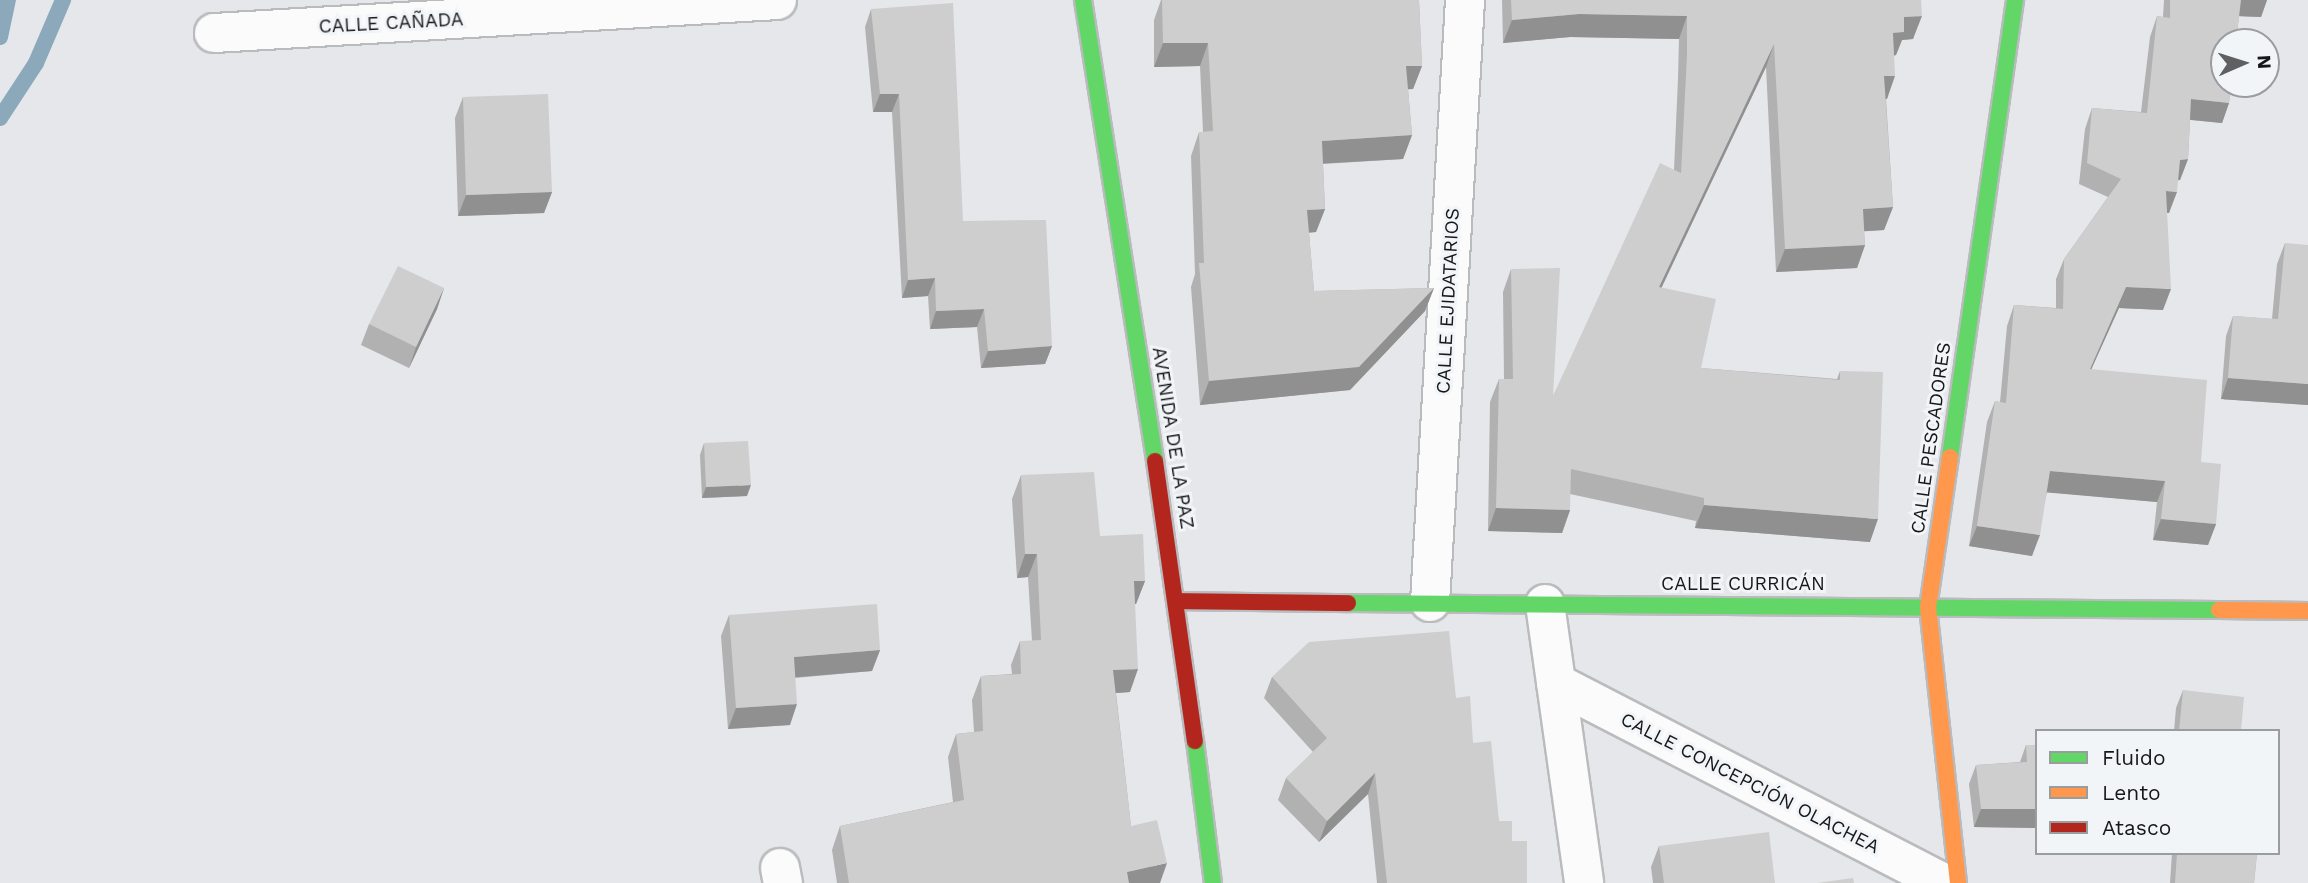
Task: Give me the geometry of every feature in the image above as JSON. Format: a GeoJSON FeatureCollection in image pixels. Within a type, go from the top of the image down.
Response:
{"type":"FeatureCollection","features":[{"type":"Feature","properties":{"kind":"street","name":"CALLE CAÑADA"},"geometry":{"type":"LineString","coordinates":[[214,33],[777,0]]}},
{"type":"Feature","properties":{"kind":"street","name":"AVENIDA DE LA PAZ"},"geometry":{"type":"LineString","coordinates":[[1083,0],[1177,601],[1213,883]]}},
{"type":"Feature","properties":{"kind":"street","name":"CALLE EJIDATARIOS"},"geometry":{"type":"LineString","coordinates":[[1430,603],[1465,0]]}},
{"type":"Feature","properties":{"kind":"street","name":"CALLE PESCADORES"},"geometry":{"type":"LineString","coordinates":[[1958,883],[1928,607],[2015,0]]}},
{"type":"Feature","properties":{"kind":"street","name":"CALLE CURRICÁN"},"geometry":{"type":"LineString","coordinates":[[1177,601],[2308,611]]}},
{"type":"Feature","properties":{"kind":"street"},"geometry":{"type":"LineString","coordinates":[[1545,604],[1584,883]]}},
{"type":"Feature","properties":{"kind":"street","name":"CALLE CONCEPCIÓN OLACHEA"},"geometry":{"type":"LineString","coordinates":[[1556,683],[1943,883]]}},
{"type":"Feature","properties":{"kind":"building"},"geometry":{"type":"Polygon","coordinates":[[[1162,0],[1419,0],[1422,66],[1406,66],[1412,135],[1322,141],[1325,209],[1307,210],[1314,291],[1434,288],[1359,367],[1209,381],[1199,263],[1204,263],[1199,132],[1213,131],[1208,43],[1163,43],[1162,0]]]}},
{"type":"Feature","properties":{"kind":"building"},"geometry":{"type":"Polygon","coordinates":[[[1511,0],[1921,0],[1922,16],[1904,17],[1904,32],[1893,33],[1895,76],[1884,76],[1893,207],[1863,209],[1865,245],[1785,249],[1774,44],[1659,287],[1716,299],[1701,368],[1840,380],[1840,371],[1883,372],[1878,519],[1704,505],[1704,498],[1571,469],[1570,510],[1496,508],[1499,379],[1513,379],[1511,269],[1560,268],[1553,396],[1660,163],[1681,173],[1687,55],[1687,16],[1579,14],[1512,20],[1511,0]]]}},
{"type":"Feature","properties":{"kind":"building"},"geometry":{"type":"Polygon","coordinates":[[[2170,0],[2241,0],[2238,28],[2210,28],[2210,98],[2230,98],[2229,103],[2191,99],[2188,159],[2180,160],[2177,192],[2166,191],[2171,289],[2126,287],[2090,369],[2207,380],[2201,462],[2221,464],[2216,524],[2161,519],[2165,481],[2050,471],[2040,535],[1977,526],[1995,401],[2006,403],[2014,305],[2063,309],[2064,259],[2121,179],[2087,163],[2092,108],[2147,113],[2157,16],[2170,18],[2170,0]]]}},
{"type":"Feature","properties":{"kind":"building"},"geometry":{"type":"Polygon","coordinates":[[[953,3],[963,221],[1046,220],[1052,346],[988,351],[984,309],[936,311],[935,278],[908,280],[899,94],[880,94],[871,9],[953,3]]]}},
{"type":"Feature","properties":{"kind":"building"},"geometry":{"type":"Polygon","coordinates":[[[548,94],[552,192],[466,195],[463,97],[548,94]]]}},
{"type":"Feature","properties":{"kind":"building"},"geometry":{"type":"Polygon","coordinates":[[[2285,243],[2308,245],[2308,384],[2228,378],[2233,316],[2278,319],[2285,243]]]}},
{"type":"Feature","properties":{"kind":"building"},"geometry":{"type":"Polygon","coordinates":[[[398,266],[444,288],[416,347],[369,324],[398,266]]]}},
{"type":"Feature","properties":{"kind":"building"},"geometry":{"type":"Polygon","coordinates":[[[748,441],[751,485],[706,487],[704,443],[748,441]]]}},
{"type":"Feature","properties":{"kind":"building"},"geometry":{"type":"Polygon","coordinates":[[[1094,472],[1100,536],[1143,534],[1145,581],[1134,581],[1138,669],[1113,670],[1131,826],[1157,820],[1167,863],[1127,872],[1129,883],[849,883],[840,826],[964,800],[956,734],[983,731],[981,676],[1021,674],[1020,641],[1041,640],[1037,554],[1025,554],[1021,475],[1094,472]]]}},
{"type":"Feature","properties":{"kind":"building"},"geometry":{"type":"Polygon","coordinates":[[[877,604],[880,650],[794,657],[797,704],[736,708],[729,615],[877,604]]]}},
{"type":"Feature","properties":{"kind":"building"},"geometry":{"type":"Polygon","coordinates":[[[1449,631],[1456,698],[1470,696],[1473,743],[1491,741],[1499,821],[1512,821],[1512,841],[1527,841],[1527,883],[1387,883],[1375,773],[1327,821],[1286,778],[1327,738],[1272,677],[1309,642],[1449,631]]]}},
{"type":"Feature","properties":{"kind":"building"},"geometry":{"type":"Polygon","coordinates":[[[2183,690],[2244,697],[2241,729],[2179,729],[2183,690]]]}},
{"type":"Feature","properties":{"kind":"building"},"geometry":{"type":"Polygon","coordinates":[[[2026,745],[2035,745],[2035,809],[1981,809],[1976,765],[2027,762],[2026,745]]]}},
{"type":"Feature","properties":{"kind":"building"},"geometry":{"type":"Polygon","coordinates":[[[1769,832],[1775,883],[1664,883],[1659,846],[1769,832]]]}},
{"type":"Feature","properties":{"kind":"building"},"geometry":{"type":"Polygon","coordinates":[[[2177,855],[2257,855],[2254,883],[2175,883],[2177,855]]]}},
{"type":"Feature","properties":{"kind":"building"},"geometry":{"type":"Polygon","coordinates":[[[1853,878],[1854,883],[1817,883],[1853,878]]]}},
{"type":"Feature","properties":{"kind":"waterway"},"geometry":{"type":"LineString","coordinates":[[0,37],[8,0]]}},
{"type":"Feature","properties":{"kind":"waterway"},"geometry":{"type":"LineString","coordinates":[[0,118],[36,63],[63,0]]}},
{"type":"Feature","properties":{"kind":"traffic: fast"},"geometry":{"type":"LineString","coordinates":[[1083,0],[1155,461]]}},
{"type":"Feature","properties":{"kind":"traffic: fast"},"geometry":{"type":"LineString","coordinates":[[1950,457],[2015,0]]}},
{"type":"Feature","properties":{"kind":"traffic: fast"},"geometry":{"type":"LineString","coordinates":[[1348,603],[2219,610]]}},
{"type":"Feature","properties":{"kind":"traffic: fast"},"geometry":{"type":"LineString","coordinates":[[1195,741],[1213,883]]}},
{"type":"Feature","properties":{"kind":"traffic: slow"},"geometry":{"type":"LineString","coordinates":[[1950,457],[1928,607],[1958,883]]}},
{"type":"Feature","properties":{"kind":"traffic: slow"},"geometry":{"type":"LineString","coordinates":[[2219,610],[2308,611]]}},
{"type":"Feature","properties":{"kind":"traffic: jam"},"geometry":{"type":"LineString","coordinates":[[1155,461],[1195,741]]}},
{"type":"Feature","properties":{"kind":"traffic: jam"},"geometry":{"type":"LineString","coordinates":[[1177,601],[1348,603]]}}]}
